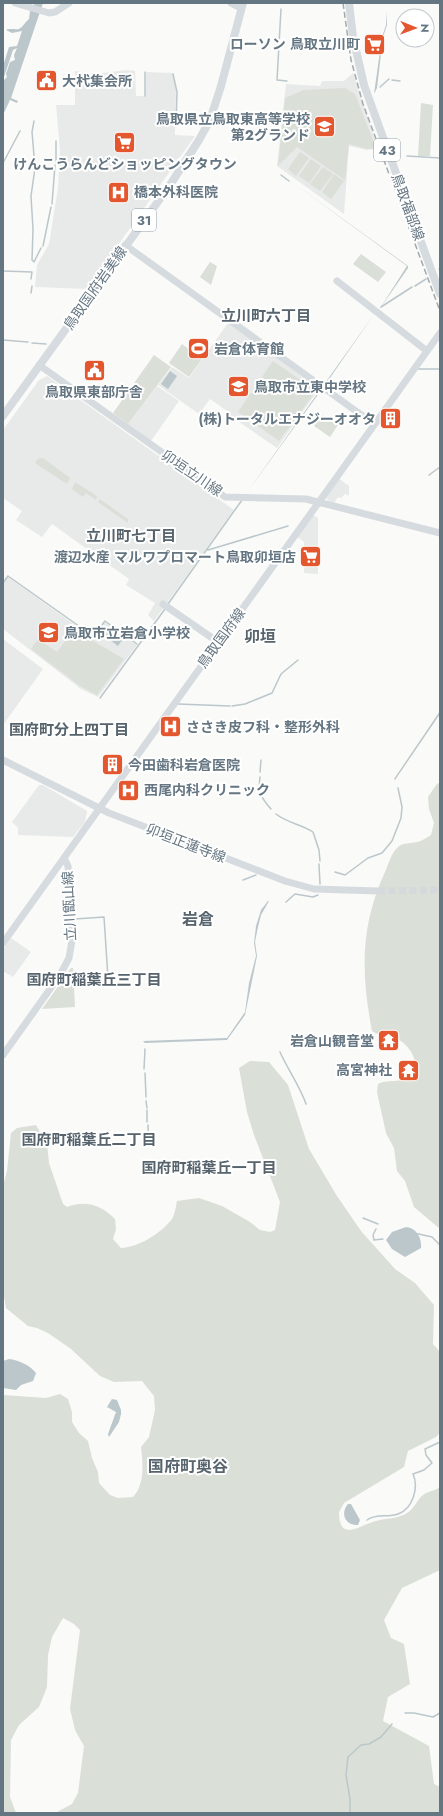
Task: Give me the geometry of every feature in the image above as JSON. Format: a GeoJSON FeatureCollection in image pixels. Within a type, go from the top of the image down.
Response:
{"type":"FeatureCollection","features":[{"type":"Feature","properties":{"kind":"main road","name":"鳥取福部線"},"geometry":{"type":"LineString","coordinates":[[349,3],[352,37],[364,85],[440,294]]}},
{"type":"Feature","properties":{"kind":"main road","name":"鳥取国府岩美線"},"geometry":{"type":"LineString","coordinates":[[3,416],[170,185],[206,129],[222,86],[242,5]]}},
{"type":"Feature","properties":{"kind":"street"},"geometry":{"type":"LineString","coordinates":[[15,3],[49,13],[56,12],[69,3]]}},
{"type":"Feature","properties":{"kind":"street"},"geometry":{"type":"LineString","coordinates":[[231,3],[242,5]]}},
{"type":"Feature","properties":{"kind":"street"},"geometry":{"type":"LineString","coordinates":[[126,245],[374,424]]}},
{"type":"Feature","properties":{"kind":"street"},"geometry":{"type":"LineString","coordinates":[[337,281],[427,351]]}},
{"type":"Feature","properties":{"kind":"street","name":"鳥取国府線"},"geometry":{"type":"LineString","coordinates":[[3,943],[440,333]]}},
{"type":"Feature","properties":{"kind":"street","name":"卯垣立川線"},"geometry":{"type":"LineString","coordinates":[[39,365],[225,497],[304,499],[440,533]]}},
{"type":"Feature","properties":{"kind":"street"},"geometry":{"type":"LineString","coordinates":[[163,604],[218,642]]}},
{"type":"Feature","properties":{"kind":"street","name":"卯垣正蓮寺線"},"geometry":{"type":"LineString","coordinates":[[3,760],[99,809],[299,886],[324,890],[378,891]]}},
{"type":"Feature","properties":{"kind":"street","name":"立川甑山線"},"geometry":{"type":"LineString","coordinates":[[3,1055],[60,976],[69,958],[72,940],[70,898],[68,866],[64,858]]}},
{"type":"Feature","properties":{"kind":"shaded area"},"geometry":{"type":"Polygon","coordinates":[[[35,3],[43,3],[11,98],[18,101],[17,103],[10,100],[3,115],[3,81],[7,77],[6,74],[10,62],[15,60],[14,55],[17,48],[13,50],[3,80],[3,66],[9,47],[17,46],[22,31],[12,33],[6,30],[19,29],[22,27],[29,19],[30,11],[35,3]]]}},
{"type":"Feature","properties":{"kind":"shaded area"},"geometry":{"type":"Polygon","coordinates":[[[386,11],[387,25],[383,37],[377,88],[374,94],[382,37],[386,25],[386,11]]]}},
{"type":"Feature","properties":{"kind":"shaded area","name":"けんこうらんどショッピングタウン"},"geometry":{"type":"Polygon","coordinates":[[[126,70],[135,71],[136,96],[145,96],[146,72],[173,73],[176,90],[175,135],[195,136],[87,289],[35,287],[37,265],[49,244],[58,188],[60,150],[56,105],[75,105],[75,71],[95,74],[126,70]]]}},
{"type":"Feature","properties":{"kind":"shaded area","name":"鳥取県立鳥取東高等学校 第2グランド"},"geometry":{"type":"Polygon","coordinates":[[[353,73],[378,149],[367,150],[349,146],[344,214],[277,166],[286,84],[320,86],[322,81],[344,81],[353,73]]]}},
{"type":"Feature","properties":{"kind":"shaded area","name":"鳥取県立鳥取東高等学校 第2グランド"},"geometry":{"type":"Polygon","coordinates":[[[345,88],[355,94],[376,148],[367,149],[349,144],[345,180],[297,147],[278,166],[285,98],[304,90],[345,88]]]}},
{"type":"Feature","properties":{"kind":"shaded area"},"geometry":{"type":"Polygon","coordinates":[[[421,103],[433,105],[430,156],[418,156],[421,103]]]}},
{"type":"Feature","properties":{"kind":"shaded area"},"geometry":{"type":"Polygon","coordinates":[[[300,152],[309,158],[296,176],[288,169],[300,152]]]}},
{"type":"Feature","properties":{"kind":"shaded area"},"geometry":{"type":"Polygon","coordinates":[[[311,159],[321,166],[309,183],[299,176],[311,159]]]}},
{"type":"Feature","properties":{"kind":"shaded area"},"geometry":{"type":"Polygon","coordinates":[[[323,167],[333,174],[320,191],[310,184],[323,167]]]}},
{"type":"Feature","properties":{"kind":"shaded area"},"geometry":{"type":"Polygon","coordinates":[[[334,174],[344,181],[331,199],[322,192],[334,174]]]}},
{"type":"Feature","properties":{"kind":"shaded area"},"geometry":{"type":"Polygon","coordinates":[[[289,180],[408,266],[379,310],[407,266],[289,180]]]}},
{"type":"Feature","properties":{"kind":"shaded area"},"geometry":{"type":"Polygon","coordinates":[[[361,254],[386,272],[378,282],[353,264],[361,254]]]}},
{"type":"Feature","properties":{"kind":"shaded area"},"geometry":{"type":"Polygon","coordinates":[[[210,262],[217,266],[211,285],[200,277],[210,262]]]}},
{"type":"Feature","properties":{"kind":"shaded area"},"geometry":{"type":"Polygon","coordinates":[[[375,313],[325,385],[248,491],[375,313]]]}},
{"type":"Feature","properties":{"kind":"shaded area","name":"鳥取市立東中学校"},"geometry":{"type":"Polygon","coordinates":[[[228,323],[319,389],[277,448],[229,415],[230,413],[210,399],[199,414],[158,385],[172,367],[189,378],[228,323]]]}},
{"type":"Feature","properties":{"kind":"shaded area"},"geometry":{"type":"Polygon","coordinates":[[[182,344],[202,359],[189,377],[169,363],[182,344]]]}},
{"type":"Feature","properties":{"kind":"shaded area"},"geometry":{"type":"Polygon","coordinates":[[[154,355],[171,367],[128,424],[113,413],[154,355]]]}},
{"type":"Feature","properties":{"kind":"shaded area"},"geometry":{"type":"Polygon","coordinates":[[[273,361],[312,388],[313,395],[279,441],[238,412],[273,361]]]}},
{"type":"Feature","properties":{"kind":"shaded area"},"geometry":{"type":"Polygon","coordinates":[[[170,371],[177,376],[168,389],[161,384],[170,371]]]}},
{"type":"Feature","properties":{"kind":"shaded area"},"geometry":{"type":"Polygon","coordinates":[[[47,376],[234,510],[154,621],[148,615],[155,603],[126,585],[129,579],[52,524],[42,537],[16,520],[22,511],[3,498],[3,430],[39,380],[47,376]]]}},
{"type":"Feature","properties":{"kind":"shaded area"},"geometry":{"type":"Polygon","coordinates":[[[157,386],[179,401],[151,441],[128,424],[157,386]]]}},
{"type":"Feature","properties":{"kind":"shaded area"},"geometry":{"type":"Polygon","coordinates":[[[322,415],[338,425],[330,437],[314,426],[322,415]]]}},
{"type":"Feature","properties":{"kind":"shaded area"},"geometry":{"type":"Polygon","coordinates":[[[43,458],[70,478],[67,484],[35,463],[38,459],[43,458]]]}},
{"type":"Feature","properties":{"kind":"shaded area"},"geometry":{"type":"Polygon","coordinates":[[[338,478],[349,486],[349,496],[345,494],[341,498],[338,497],[334,503],[326,498],[338,478]]]}},
{"type":"Feature","properties":{"kind":"shaded area"},"geometry":{"type":"Polygon","coordinates":[[[75,482],[97,496],[96,500],[86,493],[83,497],[72,489],[75,482]]]}},
{"type":"Feature","properties":{"kind":"shaded area"},"geometry":{"type":"Polygon","coordinates":[[[99,500],[128,519],[128,523],[98,502],[99,500]]]}},
{"type":"Feature","properties":{"kind":"shaded area","name":"渡辺水産 マルワプロマート鳥取卯垣店"},"geometry":{"type":"Polygon","coordinates":[[[313,515],[318,518],[318,574],[304,573],[304,542],[297,537],[313,515]]]}},
{"type":"Feature","properties":{"kind":"shaded area","name":"鳥取市立岩倉小学校"},"geometry":{"type":"Polygon","coordinates":[[[8,577],[92,637],[105,622],[137,645],[98,697],[81,689],[3,629],[3,584],[8,577]]]}},
{"type":"Feature","properties":{"kind":"shaded area"},"geometry":{"type":"Polygon","coordinates":[[[75,628],[93,641],[124,659],[97,695],[80,686],[31,649],[38,639],[57,652],[75,628]]]}},
{"type":"Feature","properties":{"kind":"shaded area"},"geometry":{"type":"Polygon","coordinates":[[[110,629],[123,639],[118,646],[105,636],[110,629]]]}},
{"type":"Feature","properties":{"kind":"shaded area"},"geometry":{"type":"Polygon","coordinates":[[[3,639],[43,669],[3,725],[3,639]]]}},
{"type":"Feature","properties":{"kind":"shaded area"},"geometry":{"type":"Polygon","coordinates":[[[440,711],[440,714],[395,780],[394,779],[440,711]]]}},
{"type":"Feature","properties":{"kind":"shaded area"},"geometry":{"type":"Polygon","coordinates":[[[440,782],[440,1229],[414,1207],[405,1181],[397,1171],[394,1148],[386,1133],[377,1092],[378,1084],[387,1081],[406,1079],[415,1073],[416,1068],[414,1058],[406,1045],[398,1039],[372,1031],[366,990],[365,950],[371,912],[391,856],[399,846],[421,841],[431,835],[434,823],[429,809],[428,797],[436,785],[440,782]]]}},
{"type":"Feature","properties":{"kind":"shaded area"},"geometry":{"type":"Polygon","coordinates":[[[39,785],[43,785],[87,811],[85,822],[73,837],[18,835],[18,828],[12,822],[39,785]]]}},
{"type":"Feature","properties":{"kind":"shaded area"},"geometry":{"type":"Polygon","coordinates":[[[268,901],[261,915],[258,927],[255,942],[257,956],[245,1015],[227,1040],[145,1043],[143,1041],[227,1038],[245,1012],[249,983],[256,956],[254,943],[256,926],[261,910],[268,901]]]}},
{"type":"Feature","properties":{"kind":"shaded area"},"geometry":{"type":"Polygon","coordinates":[[[11,938],[31,952],[13,977],[3,971],[3,949],[11,938]]]}},
{"type":"Feature","properties":{"kind":"shaded area"},"geometry":{"type":"Polygon","coordinates":[[[71,968],[73,968],[75,1007],[42,1009],[71,968]]]}},
{"type":"Feature","properties":{"kind":"shaded area"},"geometry":{"type":"Polygon","coordinates":[[[250,1061],[269,1062],[288,1085],[309,1149],[337,1196],[361,1231],[395,1269],[415,1283],[434,1305],[433,1344],[440,1352],[440,1433],[436,1437],[408,1451],[404,1467],[344,1503],[339,1512],[340,1521],[343,1527],[346,1530],[352,1530],[376,1521],[403,1515],[412,1509],[423,1495],[440,1487],[440,1570],[402,1588],[384,1620],[391,1638],[404,1644],[410,1684],[388,1697],[383,1721],[429,1746],[434,1784],[440,1787],[440,1813],[55,1813],[72,1804],[78,1793],[84,1746],[75,1730],[70,1709],[80,1630],[74,1624],[63,1618],[52,1637],[48,1655],[47,1687],[39,1707],[19,1725],[11,1740],[10,1797],[16,1813],[3,1813],[3,1395],[46,1398],[60,1394],[68,1399],[72,1412],[72,1422],[79,1433],[88,1441],[92,1458],[98,1472],[99,1483],[110,1495],[118,1498],[133,1497],[140,1486],[143,1467],[141,1447],[149,1437],[155,1410],[154,1396],[142,1381],[114,1382],[100,1376],[71,1349],[48,1333],[28,1326],[6,1308],[3,1290],[3,1186],[7,1171],[11,1133],[17,1128],[36,1125],[47,1144],[49,1163],[63,1204],[67,1207],[81,1204],[93,1205],[110,1214],[115,1219],[116,1229],[113,1239],[121,1248],[135,1245],[149,1239],[162,1230],[172,1219],[177,1201],[199,1198],[222,1206],[250,1222],[260,1230],[270,1232],[275,1230],[280,1202],[254,1135],[247,1112],[239,1068],[250,1061]]]}},
{"type":"Feature","properties":{"kind":"shaded area"},"geometry":{"type":"Polygon","coordinates":[[[406,1227],[413,1229],[418,1234],[421,1241],[421,1248],[405,1257],[392,1249],[386,1240],[392,1232],[406,1227]]]}},
{"type":"Feature","properties":{"kind":"shaded area"},"geometry":{"type":"Polygon","coordinates":[[[9,1359],[24,1363],[31,1368],[36,1373],[33,1381],[21,1385],[16,1390],[3,1388],[3,1361],[9,1359]]]}},
{"type":"Feature","properties":{"kind":"shaded area"},"geometry":{"type":"Polygon","coordinates":[[[112,1399],[117,1400],[121,1414],[119,1422],[109,1437],[108,1434],[116,1412],[107,1407],[112,1399]]]}},
{"type":"Feature","properties":{"kind":"shaded area"},"geometry":{"type":"Polygon","coordinates":[[[348,1504],[351,1504],[360,1520],[358,1525],[350,1523],[345,1518],[344,1511],[348,1504]]]}},
{"type":"Feature","properties":{"kind":"waterway"},"geometry":{"type":"LineString","coordinates":[[281,9],[277,80],[287,81]]}},
{"type":"Feature","properties":{"kind":"waterway"},"geometry":{"type":"LineString","coordinates":[[145,72],[145,96]]}},
{"type":"Feature","properties":{"kind":"waterway"},"geometry":{"type":"LineString","coordinates":[[173,74],[177,92],[176,125]]}},
{"type":"Feature","properties":{"kind":"waterway"},"geometry":{"type":"LineString","coordinates":[[380,87],[389,79]]}},
{"type":"Feature","properties":{"kind":"waterway"},"geometry":{"type":"LineString","coordinates":[[392,80],[400,81]]}},
{"type":"Feature","properties":{"kind":"waterway"},"geometry":{"type":"LineString","coordinates":[[34,121],[32,132],[35,168],[31,196],[33,229],[32,260],[34,262]]}},
{"type":"Feature","properties":{"kind":"waterway"},"geometry":{"type":"LineString","coordinates":[[3,163],[20,131]]}},
{"type":"Feature","properties":{"kind":"waterway"},"geometry":{"type":"LineString","coordinates":[[56,141],[56,162]]}},
{"type":"Feature","properties":{"kind":"waterway"},"geometry":{"type":"LineString","coordinates":[[407,156],[440,158]]}},
{"type":"Feature","properties":{"kind":"waterway"},"geometry":{"type":"LineString","coordinates":[[52,204],[55,165]]}},
{"type":"Feature","properties":{"kind":"waterway"},"geometry":{"type":"LineString","coordinates":[[281,175],[289,181]]}},
{"type":"Feature","properties":{"kind":"waterway"},"geometry":{"type":"LineString","coordinates":[[43,246],[51,207]]}},
{"type":"Feature","properties":{"kind":"waterway"},"geometry":{"type":"LineString","coordinates":[[34,262],[41,248]]}},
{"type":"Feature","properties":{"kind":"waterway"},"geometry":{"type":"LineString","coordinates":[[3,271],[32,272],[31,279]]}},
{"type":"Feature","properties":{"kind":"waterway"},"geometry":{"type":"LineString","coordinates":[[415,286],[426,279]]}},
{"type":"Feature","properties":{"kind":"waterway"},"geometry":{"type":"LineString","coordinates":[[31,293],[32,286]]}},
{"type":"Feature","properties":{"kind":"waterway"},"geometry":{"type":"LineString","coordinates":[[381,307],[412,287]]}},
{"type":"Feature","properties":{"kind":"waterway"},"geometry":{"type":"LineString","coordinates":[[3,340],[28,342]]}},
{"type":"Feature","properties":{"kind":"waterway"},"geometry":{"type":"LineString","coordinates":[[32,343],[46,344]]}},
{"type":"Feature","properties":{"kind":"waterway"},"geometry":{"type":"LineString","coordinates":[[418,369],[440,369]]}},
{"type":"Feature","properties":{"kind":"waterway"},"geometry":{"type":"LineString","coordinates":[[429,475],[440,467]]}},
{"type":"Feature","properties":{"kind":"waterway"},"geometry":{"type":"LineString","coordinates":[[168,604],[242,500]]}},
{"type":"Feature","properties":{"kind":"waterway"},"geometry":{"type":"LineString","coordinates":[[208,550],[288,526]]}},
{"type":"Feature","properties":{"kind":"waterway"},"geometry":{"type":"LineString","coordinates":[[3,583],[8,576],[93,636],[105,621],[137,644]]}},
{"type":"Feature","properties":{"kind":"waterway"},"geometry":{"type":"LineString","coordinates":[[100,698],[165,609]]}},
{"type":"Feature","properties":{"kind":"waterway"},"geometry":{"type":"LineString","coordinates":[[232,706],[245,704],[272,693],[281,674],[298,660]]}},
{"type":"Feature","properties":{"kind":"waterway"},"geometry":{"type":"LineString","coordinates":[[178,704],[230,706]]}},
{"type":"Feature","properties":{"kind":"waterway"},"geometry":{"type":"LineString","coordinates":[[260,772],[261,760]]}},
{"type":"Feature","properties":{"kind":"waterway"},"geometry":{"type":"LineString","coordinates":[[260,777],[259,787],[261,794],[271,809]]}},
{"type":"Feature","properties":{"kind":"waterway"},"geometry":{"type":"LineString","coordinates":[[335,872],[345,875],[368,858],[382,853],[392,841],[401,818],[402,807],[398,788]]}},
{"type":"Feature","properties":{"kind":"waterway"},"geometry":{"type":"LineString","coordinates":[[276,814],[313,832],[319,850],[320,861]]}},
{"type":"Feature","properties":{"kind":"waterway"},"geometry":{"type":"LineString","coordinates":[[319,864],[320,884]]}},
{"type":"Feature","properties":{"kind":"waterway"},"geometry":{"type":"LineString","coordinates":[[243,880],[256,875]]}},
{"type":"Feature","properties":{"kind":"waterway"},"geometry":{"type":"LineString","coordinates":[[286,902],[295,894],[313,897],[318,895]]}},
{"type":"Feature","properties":{"kind":"waterway"},"geometry":{"type":"LineString","coordinates":[[75,919],[104,917],[108,978]]}},
{"type":"Feature","properties":{"kind":"waterway"},"geometry":{"type":"LineString","coordinates":[[144,1069],[145,1049]]}},
{"type":"Feature","properties":{"kind":"waterway"},"geometry":{"type":"LineString","coordinates":[[280,1052],[301,1091],[306,1104]]}},
{"type":"Feature","properties":{"kind":"waterway"},"geometry":{"type":"LineString","coordinates":[[145,1073],[146,1097]]}},
{"type":"Feature","properties":{"kind":"waterway"},"geometry":{"type":"LineString","coordinates":[[146,1101],[147,1108]]}},
{"type":"Feature","properties":{"kind":"waterway"},"geometry":{"type":"LineString","coordinates":[[147,1110],[147,1122]]}},
{"type":"Feature","properties":{"kind":"waterway"},"geometry":{"type":"LineString","coordinates":[[148,1125],[149,1146]]}},
{"type":"Feature","properties":{"kind":"waterway"},"geometry":{"type":"LineString","coordinates":[[363,1218],[378,1224]]}},
{"type":"Feature","properties":{"kind":"waterway"},"geometry":{"type":"LineString","coordinates":[[376,1229],[373,1235],[374,1240],[383,1239]]}},
{"type":"Feature","properties":{"kind":"waterway"},"geometry":{"type":"LineString","coordinates":[[414,1233],[432,1237],[440,1245]]}},
{"type":"Feature","properties":{"kind":"waterway"},"geometry":{"type":"LineString","coordinates":[[367,1520],[378,1516],[398,1514],[408,1507],[415,1491],[415,1479],[413,1474],[424,1470],[432,1463],[426,1455],[425,1449],[440,1442]]}},
{"type":"Feature","properties":{"kind":"waterway"},"geometry":{"type":"LineString","coordinates":[[405,1713],[414,1713],[433,1717],[440,1713]]}},
{"type":"Feature","properties":{"kind":"waterway"},"geometry":{"type":"LineString","coordinates":[[350,1813],[350,1799],[346,1775],[348,1757],[361,1745],[369,1744],[381,1737],[392,1724]]}},
{"type":"Feature","properties":{"kind":"tunnel"},"geometry":{"type":"LineString","coordinates":[[378,891],[440,890]]}},
{"type":"Feature","properties":{"kind":"railway"},"geometry":{"type":"LineString","coordinates":[[343,3],[351,60],[363,104],[440,311]]}},
{"type":"Feature","properties":{"kind":"place","name":"ローソン 鳥取立川町"},"geometry":{"type":"Point","coordinates":[375,44]}},
{"type":"Feature","properties":{"kind":"place","name":"大杙集会所"},"geometry":{"type":"Point","coordinates":[47,81]}},
{"type":"Feature","properties":{"kind":"place","name":"鳥取県立鳥取東高等学校 第2グランド"},"geometry":{"type":"Point","coordinates":[325,127]}},
{"type":"Feature","properties":{"kind":"place","name":"けんこうらんどショッピングタウン"},"geometry":{"type":"Point","coordinates":[125,142]}},
{"type":"Feature","properties":{"kind":"place","name":"橋本外科医院"},"geometry":{"type":"Point","coordinates":[119,192]}},
{"type":"Feature","properties":{"kind":"place","name":"岩倉体育館"},"geometry":{"type":"Point","coordinates":[198,349]}},
{"type":"Feature","properties":{"kind":"place","name":"鳥取県東部庁舎"},"geometry":{"type":"Point","coordinates":[94,370]}},
{"type":"Feature","properties":{"kind":"place","name":"鳥取市立東中学校"},"geometry":{"type":"Point","coordinates":[239,387]}},
{"type":"Feature","properties":{"kind":"place","name":"(株)トータルエナジーオオタ"},"geometry":{"type":"Point","coordinates":[391,419]}},
{"type":"Feature","properties":{"kind":"place","name":"渡辺水産 マルワプロマート鳥取卯垣店"},"geometry":{"type":"Point","coordinates":[311,557]}},
{"type":"Feature","properties":{"kind":"place","name":"鳥取市立岩倉小学校"},"geometry":{"type":"Point","coordinates":[48,633]}},
{"type":"Feature","properties":{"kind":"place","name":"ささき皮フ科・整形外科"},"geometry":{"type":"Point","coordinates":[170,727]}},
{"type":"Feature","properties":{"kind":"place","name":"今田歯科岩倉医院"},"geometry":{"type":"Point","coordinates":[113,765]}},
{"type":"Feature","properties":{"kind":"place","name":"西尾内科クリニック"},"geometry":{"type":"Point","coordinates":[129,790]}},
{"type":"Feature","properties":{"kind":"place","name":"岩倉山観音堂"},"geometry":{"type":"Point","coordinates":[389,1041]}},
{"type":"Feature","properties":{"kind":"place","name":"高宮神社"},"geometry":{"type":"Point","coordinates":[408,1070]}},
{"type":"Feature","properties":{"kind":"district","name":"立川町六丁目"},"geometry":{"type":"Point","coordinates":[266,316]}},
{"type":"Feature","properties":{"kind":"district","name":"立川町七丁目"},"geometry":{"type":"Point","coordinates":[131,536]}},
{"type":"Feature","properties":{"kind":"district","name":"卯垣"},"geometry":{"type":"Point","coordinates":[260,636]}},
{"type":"Feature","properties":{"kind":"district","name":"国府町分上四丁目"},"geometry":{"type":"Point","coordinates":[69,730]}},
{"type":"Feature","properties":{"kind":"district","name":"岩倉"},"geometry":{"type":"Point","coordinates":[198,919]}},
{"type":"Feature","properties":{"kind":"district","name":"国府町稲葉丘三丁目"},"geometry":{"type":"Point","coordinates":[94,980]}},
{"type":"Feature","properties":{"kind":"district","name":"国府町稲葉丘二丁目"},"geometry":{"type":"Point","coordinates":[89,1140]}},
{"type":"Feature","properties":{"kind":"district","name":"国府町稲葉丘一丁目"},"geometry":{"type":"Point","coordinates":[209,1168]}},
{"type":"Feature","properties":{"kind":"district","name":"国府町奥谷"},"geometry":{"type":"Point","coordinates":[188,1466]}}]}
